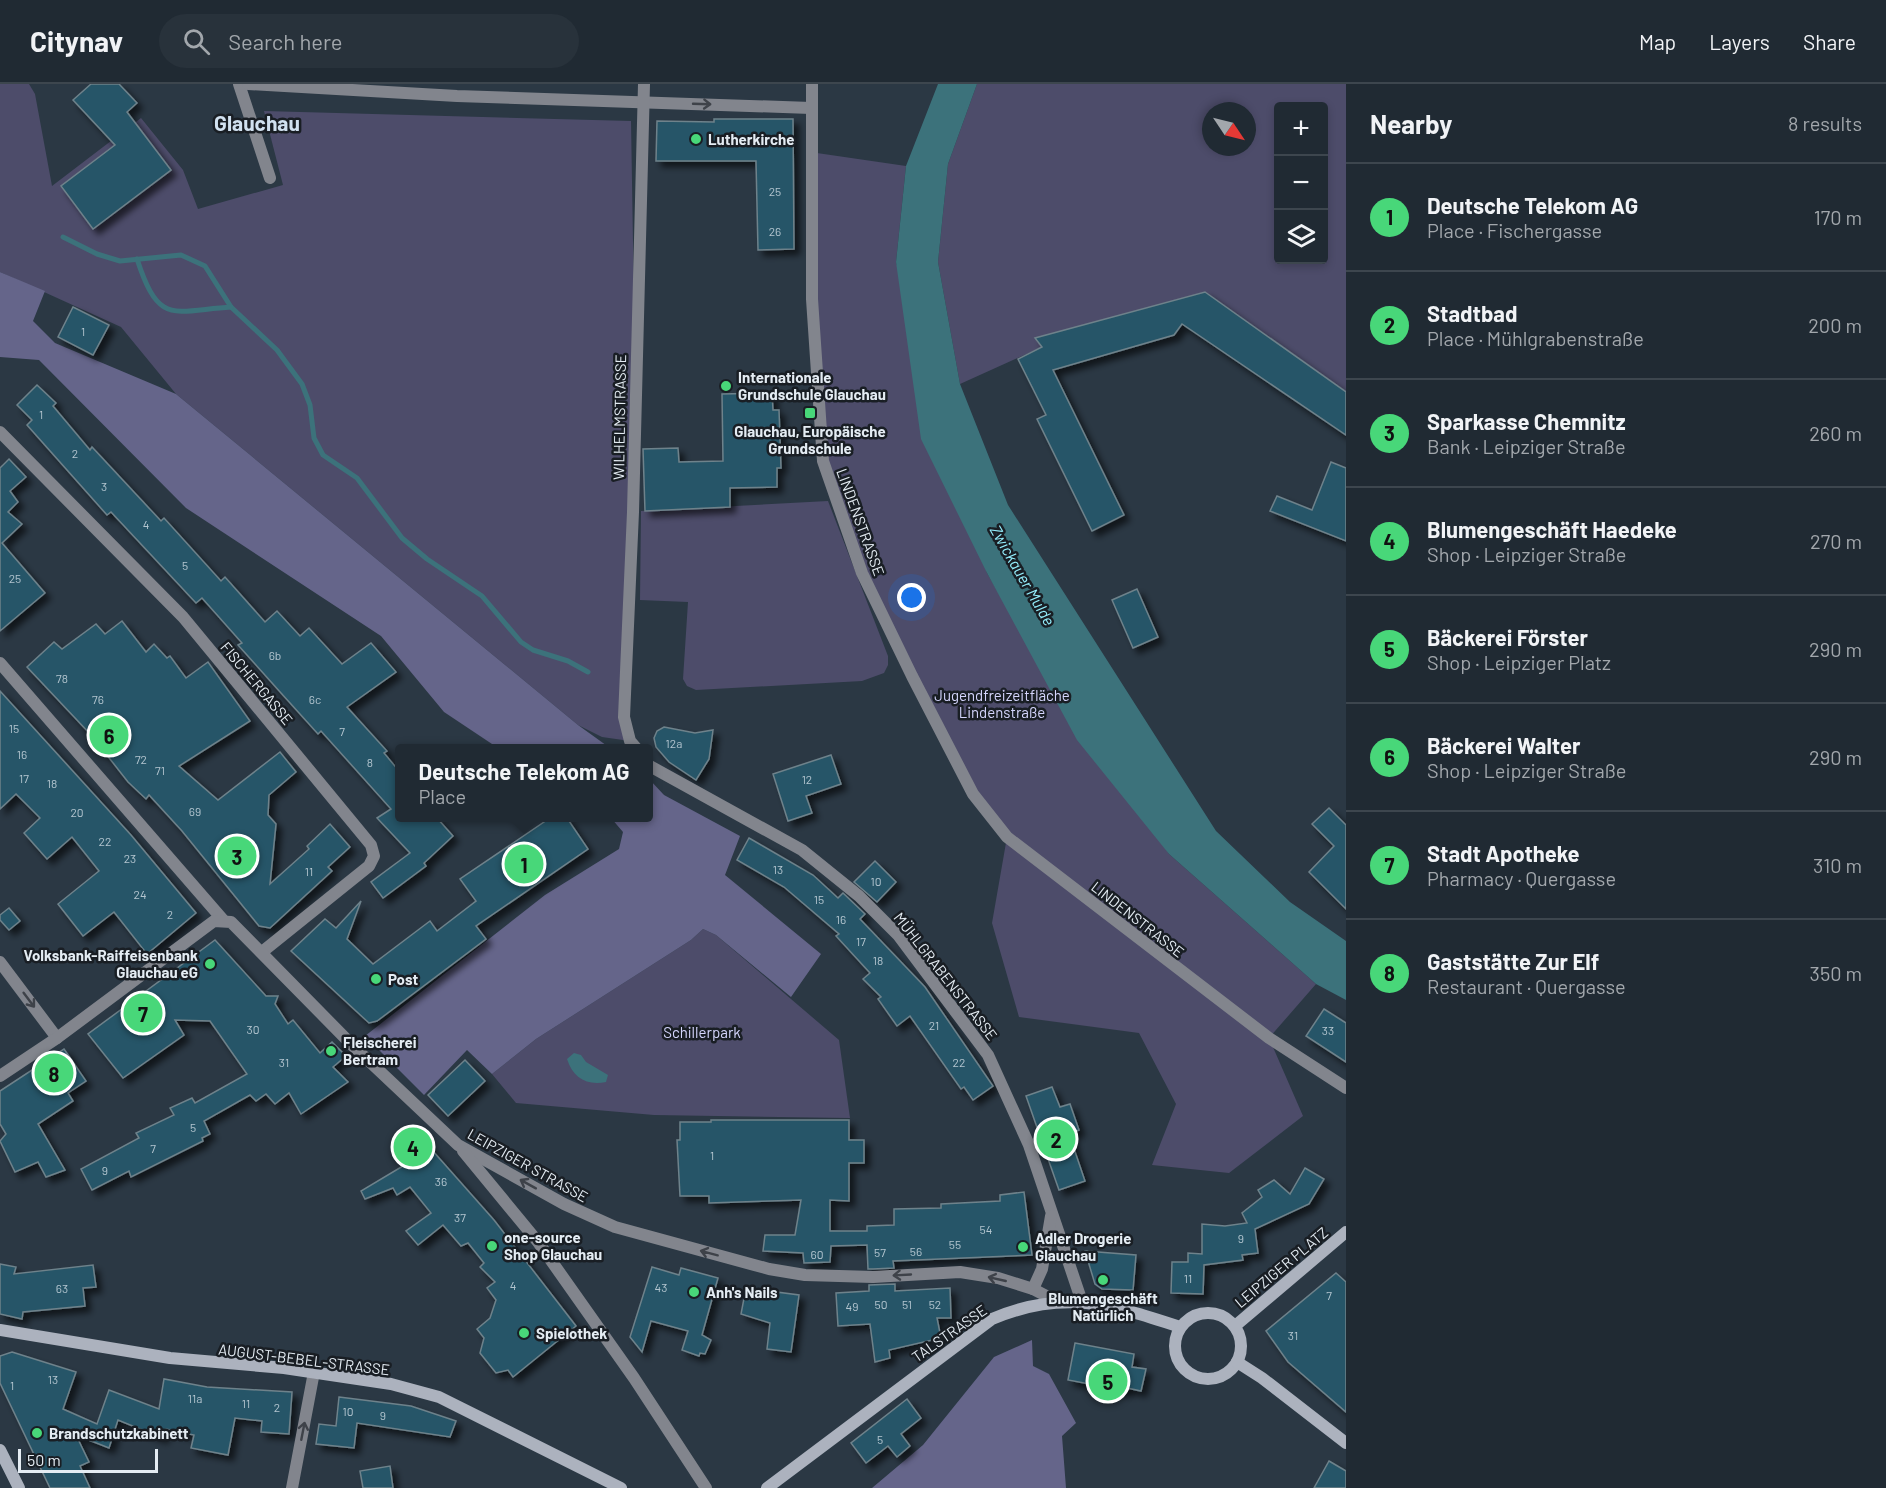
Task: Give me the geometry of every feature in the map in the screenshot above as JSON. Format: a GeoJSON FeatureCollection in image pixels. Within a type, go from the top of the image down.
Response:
{"type":"FeatureCollection","features":[{"type":"Feature","properties":{"kind":"street"},"geometry":{"type":"LineString","coordinates":[[239,84],[270,178]]}},
{"type":"Feature","properties":{"kind":"street"},"geometry":{"type":"LineString","coordinates":[[248,84],[457,90],[643,102],[811,108]]}},
{"type":"Feature","properties":{"kind":"street","name":"WILHELMSTRASSE"},"geometry":{"type":"LineString","coordinates":[[633,744],[624,717],[633,512],[644,84]]}},
{"type":"Feature","properties":{"kind":"street","name":"LINDENSTRASSE"},"geometry":{"type":"LineString","coordinates":[[812,84],[812,299],[823,461],[862,573],[973,794],[1007,837],[1269,1038],[1346,1088]]}},
{"type":"Feature","properties":{"kind":"street","name":"FISCHERGASSE"},"geometry":{"type":"LineString","coordinates":[[0,432],[183,616],[371,845],[374,856],[369,866],[262,952]]}},
{"type":"Feature","properties":{"kind":"street","name":"LEIPZIGER STRASSE"},"geometry":{"type":"LineString","coordinates":[[0,663],[224,921],[231,922],[363,1056],[458,1145],[564,1204],[615,1227],[769,1269],[805,1275],[873,1276],[960,1272],[998,1278],[1033,1289],[1056,1301]]}},
{"type":"Feature","properties":{"kind":"street","name":"MÜHLGRABENSTRASSE"},"geometry":{"type":"LineString","coordinates":[[653,768],[802,850],[859,896],[898,935],[988,1055],[1029,1145],[1082,1302]]}},
{"type":"Feature","properties":{"kind":"street"},"geometry":{"type":"LineString","coordinates":[[0,1076],[57,1038],[214,921],[224,921]]}},
{"type":"Feature","properties":{"kind":"street"},"geometry":{"type":"LineString","coordinates":[[0,962],[57,1038]]}},
{"type":"Feature","properties":{"kind":"street"},"geometry":{"type":"LineString","coordinates":[[458,1145],[537,1242],[659,1416],[706,1488]]}},
{"type":"Feature","properties":{"kind":"street","name":"MÜHLGRABENSTRASSE"},"geometry":{"type":"LineString","coordinates":[[1033,1289],[1042,1269],[1052,1212]]}},
{"type":"Feature","properties":{"kind":"street","name":"LEIPZIGER PLATZ"},"geometry":{"type":"LineString","coordinates":[[1235,1326],[1346,1232]]}},
{"type":"Feature","properties":{"kind":"street","name":"TALSTRASSE"},"geometry":{"type":"LineString","coordinates":[[767,1488],[992,1319],[1020,1307],[1056,1301],[1082,1302],[1132,1311],[1180,1327]]}},
{"type":"Feature","properties":{"kind":"street","name":"LEIPZIGER PLATZ"},"geometry":{"type":"LineString","coordinates":[[1180,1327],[1187,1319],[1207,1312],[1227,1318],[1235,1326],[1242,1344],[1237,1362]]}},
{"type":"Feature","properties":{"kind":"street"},"geometry":{"type":"LineString","coordinates":[[1180,1327],[1175,1337],[1177,1360],[1193,1376],[1203,1379],[1222,1376],[1237,1362],[1262,1378],[1329,1433],[1346,1443]]}},
{"type":"Feature","properties":{"kind":"street","name":"AUGUST-BEBEL-STRASSE"},"geometry":{"type":"LineString","coordinates":[[0,1329],[170,1358],[314,1372],[391,1384],[439,1397],[621,1488]]}},
{"type":"Feature","properties":{"kind":"street"},"geometry":{"type":"LineString","coordinates":[[292,1488],[314,1372]]}},
{"type":"Feature","properties":{"kind":"street"},"geometry":{"type":"LineString","coordinates":[[0,1450],[19,1488]]}},
{"type":"Feature","properties":{"kind":"green space"},"geometry":{"type":"Polygon","coordinates":[[[0,84],[29,84],[35,94],[52,186],[141,118],[183,170],[198,209],[283,185],[264,111],[631,121],[635,363],[629,605],[630,741],[602,737],[578,725],[176,394],[121,327],[0,272],[0,84]]]}},
{"type":"Feature","properties":{"kind":"green space"},"geometry":{"type":"Polygon","coordinates":[[[977,84],[1346,84],[1346,392],[1205,292],[1036,338],[1042,347],[960,384],[938,262],[948,164],[977,84]]]}},
{"type":"Feature","properties":{"kind":"green space","name":"Jugendfreizeitfläche Lindenstraße"},"geometry":{"type":"Polygon","coordinates":[[[810,152],[906,166],[896,262],[987,573],[1021,632],[1169,854],[1316,984],[1269,1038],[1303,1116],[1229,1173],[1152,1165],[1176,1104],[1139,1033],[1019,1017],[992,923],[1007,837],[973,794],[862,573],[823,461],[810,152]]]}},
{"type":"Feature","properties":{"kind":"green space"},"geometry":{"type":"Polygon","coordinates":[[[828,501],[888,656],[888,665],[884,673],[862,681],[696,690],[687,686],[683,679],[688,602],[640,600],[641,511],[828,501]]]}},
{"type":"Feature","properties":{"kind":"green space","name":"Schillerpark"},"geometry":{"type":"Polygon","coordinates":[[[703,929],[716,935],[839,1040],[850,1118],[654,1115],[516,1103],[492,1074],[536,1039],[691,940],[703,929]]]}},
{"type":"Feature","properties":{"kind":"shaded area"},"geometry":{"type":"Polygon","coordinates":[[[0,272],[45,291],[33,321],[55,343],[176,394],[578,725],[604,744],[492,744],[444,712],[381,636],[186,508],[39,360],[0,357],[0,272]]]}},
{"type":"Feature","properties":{"kind":"shaded area"},"geometry":{"type":"Polygon","coordinates":[[[653,783],[664,795],[740,836],[725,875],[821,954],[791,997],[716,935],[703,929],[691,940],[536,1039],[492,1074],[467,1050],[424,1095],[365,1036],[545,895],[619,849],[623,832],[614,822],[653,822],[653,783]]]}},
{"type":"Feature","properties":{"kind":"shaded area"},"geometry":{"type":"Polygon","coordinates":[[[1032,1340],[1033,1366],[1049,1374],[1076,1423],[1062,1436],[1066,1488],[872,1488],[923,1445],[994,1357],[1032,1340]]]}},
{"type":"Feature","properties":{"kind":"water","name":"Zwickauer Mulde"},"geometry":{"type":"Polygon","coordinates":[[[938,84],[977,84],[948,164],[938,262],[960,384],[1008,505],[1216,831],[1290,902],[1346,941],[1346,1000],[1316,984],[1169,854],[1077,740],[987,573],[921,439],[896,262],[906,166],[938,84]]]}},
{"type":"Feature","properties":{"kind":"water"},"geometry":{"type":"Polygon","coordinates":[[[574,1053],[581,1055],[586,1062],[608,1075],[606,1082],[593,1083],[577,1076],[567,1059],[574,1053]]]}},
{"type":"Feature","properties":{"kind":"building"},"geometry":{"type":"Polygon","coordinates":[[[91,84],[119,84],[137,103],[127,112],[171,170],[93,229],[61,186],[115,145],[73,100],[91,84]]]}},
{"type":"Feature","properties":{"kind":"building"},"geometry":{"type":"Polygon","coordinates":[[[714,119],[793,119],[794,249],[758,250],[756,161],[656,161],[657,121],[714,122],[714,119]]]}},
{"type":"Feature","properties":{"kind":"building"},"geometry":{"type":"Polygon","coordinates":[[[1205,292],[1346,392],[1346,435],[1182,324],[1174,335],[1053,370],[1124,515],[1092,531],[1037,419],[1046,415],[1018,359],[1042,347],[1035,338],[1205,292]]]}},
{"type":"Feature","properties":{"kind":"building"},"geometry":{"type":"Polygon","coordinates":[[[73,307],[109,325],[93,355],[58,337],[73,307]]]}},
{"type":"Feature","properties":{"kind":"building"},"geometry":{"type":"Polygon","coordinates":[[[37,385],[56,403],[53,406],[90,450],[92,447],[161,521],[164,518],[221,581],[225,577],[265,622],[277,611],[300,636],[309,628],[342,664],[371,643],[396,672],[347,707],[387,751],[384,753],[395,766],[395,822],[441,822],[453,836],[424,863],[426,866],[383,898],[371,882],[410,853],[377,818],[391,809],[321,731],[318,734],[238,645],[242,643],[202,598],[196,603],[111,512],[107,515],[27,425],[32,420],[17,405],[37,385]]]}},
{"type":"Feature","properties":{"kind":"building"},"geometry":{"type":"Polygon","coordinates":[[[772,393],[773,410],[779,410],[781,468],[777,468],[777,487],[730,488],[730,507],[645,511],[643,449],[678,448],[679,462],[723,461],[722,394],[772,393]]]}},
{"type":"Feature","properties":{"kind":"building"},"geometry":{"type":"Polygon","coordinates":[[[9,459],[26,477],[10,491],[18,502],[8,512],[22,524],[2,543],[45,593],[0,631],[0,468],[9,459]]]}},
{"type":"Feature","properties":{"kind":"building"},"geometry":{"type":"Polygon","coordinates":[[[1331,462],[1346,468],[1346,541],[1270,511],[1277,496],[1312,510],[1331,462]]]}},
{"type":"Feature","properties":{"kind":"building"},"geometry":{"type":"Polygon","coordinates":[[[1137,589],[1158,637],[1133,648],[1112,600],[1137,589]]]}},
{"type":"Feature","properties":{"kind":"building"},"geometry":{"type":"Polygon","coordinates":[[[122,621],[146,652],[154,644],[167,658],[170,656],[186,678],[208,662],[250,721],[179,766],[218,800],[280,752],[296,772],[269,795],[268,815],[276,824],[270,884],[309,849],[307,846],[330,824],[350,847],[328,867],[332,871],[270,928],[259,926],[182,831],[149,795],[146,799],[128,782],[92,736],[27,667],[54,642],[62,649],[96,624],[105,634],[122,621]]]}},
{"type":"Feature","properties":{"kind":"building"},"geometry":{"type":"Polygon","coordinates":[[[0,691],[131,835],[196,913],[147,954],[114,912],[83,936],[58,904],[99,871],[72,837],[47,859],[24,833],[40,818],[16,794],[0,809],[0,691]]]}},
{"type":"Feature","properties":{"kind":"building"},"geometry":{"type":"Polygon","coordinates":[[[664,727],[695,733],[713,730],[709,759],[696,780],[669,762],[656,747],[654,738],[657,731],[664,727]]]}},
{"type":"Feature","properties":{"kind":"building"},"geometry":{"type":"Polygon","coordinates":[[[831,755],[841,784],[806,796],[812,813],[788,821],[773,774],[831,755]]]}},
{"type":"Feature","properties":{"kind":"building"},"geometry":{"type":"Polygon","coordinates":[[[1329,808],[1346,825],[1346,909],[1309,872],[1334,846],[1312,824],[1329,808]]]}},
{"type":"Feature","properties":{"kind":"building"},"geometry":{"type":"Polygon","coordinates":[[[544,822],[570,822],[588,849],[476,926],[486,939],[377,1021],[369,1023],[291,951],[325,919],[336,928],[361,901],[347,939],[373,964],[430,921],[437,931],[476,901],[460,879],[544,822]]]}},
{"type":"Feature","properties":{"kind":"building"},"geometry":{"type":"Polygon","coordinates":[[[749,838],[813,875],[838,898],[843,893],[865,914],[860,919],[925,987],[993,1086],[973,1100],[964,1087],[961,1089],[910,1016],[897,1026],[878,999],[881,997],[863,979],[870,973],[836,936],[839,934],[784,887],[737,860],[749,838]]]}},
{"type":"Feature","properties":{"kind":"building"},"geometry":{"type":"Polygon","coordinates":[[[875,861],[896,882],[877,902],[854,882],[875,861]]]}},
{"type":"Feature","properties":{"kind":"building"},"geometry":{"type":"Polygon","coordinates":[[[9,908],[20,921],[9,930],[0,920],[0,915],[9,908]]]}},
{"type":"Feature","properties":{"kind":"building"},"geometry":{"type":"Polygon","coordinates":[[[215,940],[266,996],[278,996],[275,1004],[288,1024],[293,1020],[320,1053],[332,1042],[346,1056],[333,1067],[348,1082],[301,1114],[289,1093],[275,1104],[266,1094],[256,1101],[250,1095],[204,1121],[210,1134],[202,1138],[203,1141],[131,1177],[129,1171],[92,1190],[81,1169],[139,1138],[136,1133],[174,1115],[170,1108],[192,1098],[195,1103],[247,1074],[210,1021],[175,1020],[184,1035],[123,1078],[88,1034],[215,940]]]}},
{"type":"Feature","properties":{"kind":"building"},"geometry":{"type":"Polygon","coordinates":[[[1324,1009],[1346,1023],[1346,1062],[1306,1036],[1324,1009]]]}},
{"type":"Feature","properties":{"kind":"building"},"geometry":{"type":"Polygon","coordinates":[[[64,1049],[86,1081],[68,1093],[73,1101],[38,1124],[65,1170],[46,1177],[38,1162],[15,1172],[0,1141],[6,1134],[0,1124],[0,1091],[64,1049]]]}},
{"type":"Feature","properties":{"kind":"building"},"geometry":{"type":"Polygon","coordinates":[[[465,1060],[485,1081],[448,1116],[428,1095],[465,1060]]]}},
{"type":"Feature","properties":{"kind":"building"},"geometry":{"type":"Polygon","coordinates":[[[1052,1087],[1060,1107],[1070,1104],[1079,1130],[1069,1134],[1085,1181],[1059,1190],[1026,1096],[1052,1087]]]}},
{"type":"Feature","properties":{"kind":"building"},"geometry":{"type":"Polygon","coordinates":[[[711,1120],[849,1120],[849,1140],[864,1140],[864,1163],[849,1163],[849,1201],[830,1200],[830,1231],[867,1231],[867,1226],[894,1225],[894,1209],[941,1208],[941,1204],[1000,1201],[1000,1195],[1024,1192],[1032,1255],[893,1261],[894,1268],[868,1269],[867,1245],[831,1246],[830,1262],[804,1263],[803,1253],[763,1251],[765,1235],[795,1235],[801,1200],[709,1203],[709,1196],[680,1196],[677,1140],[680,1140],[680,1122],[711,1122],[711,1120]]]}},
{"type":"Feature","properties":{"kind":"building"},"geometry":{"type":"Polygon","coordinates":[[[416,1132],[494,1220],[576,1326],[513,1377],[508,1370],[496,1373],[480,1353],[484,1338],[477,1329],[490,1318],[496,1300],[487,1288],[495,1282],[480,1267],[484,1263],[468,1243],[461,1246],[443,1225],[418,1245],[406,1231],[431,1213],[410,1187],[397,1195],[393,1188],[365,1199],[361,1191],[413,1160],[400,1145],[416,1132]]]}},
{"type":"Feature","properties":{"kind":"building"},"geometry":{"type":"Polygon","coordinates":[[[1305,1168],[1324,1179],[1309,1204],[1255,1229],[1258,1253],[1242,1255],[1243,1260],[1204,1265],[1203,1294],[1171,1293],[1172,1262],[1188,1262],[1188,1253],[1202,1254],[1202,1224],[1225,1226],[1247,1223],[1242,1213],[1262,1197],[1258,1190],[1274,1180],[1290,1194],[1305,1168]]]}},
{"type":"Feature","properties":{"kind":"building"},"geometry":{"type":"Polygon","coordinates":[[[1085,1251],[1136,1255],[1133,1290],[1102,1289],[1095,1284],[1085,1251]]]}},
{"type":"Feature","properties":{"kind":"building"},"geometry":{"type":"Polygon","coordinates":[[[0,1264],[16,1267],[14,1274],[93,1265],[96,1287],[83,1288],[85,1306],[23,1312],[22,1319],[0,1314],[0,1264]]]}},
{"type":"Feature","properties":{"kind":"building"},"geometry":{"type":"Polygon","coordinates":[[[652,1267],[679,1275],[681,1268],[718,1278],[702,1335],[711,1340],[705,1354],[700,1353],[699,1356],[682,1350],[688,1331],[651,1321],[642,1352],[630,1337],[652,1267]]]}},
{"type":"Feature","properties":{"kind":"building"},"geometry":{"type":"Polygon","coordinates":[[[1336,1273],[1346,1282],[1346,1412],[1288,1362],[1266,1331],[1336,1273]]]}},
{"type":"Feature","properties":{"kind":"building"},"geometry":{"type":"Polygon","coordinates":[[[895,1284],[895,1291],[950,1288],[951,1318],[937,1318],[941,1338],[889,1350],[890,1358],[875,1362],[870,1324],[838,1326],[836,1293],[869,1291],[869,1285],[895,1284]]]}},
{"type":"Feature","properties":{"kind":"building"},"geometry":{"type":"Polygon","coordinates":[[[746,1288],[799,1295],[791,1352],[767,1349],[770,1323],[741,1314],[746,1288]]]}},
{"type":"Feature","properties":{"kind":"building"},"geometry":{"type":"Polygon","coordinates":[[[1075,1343],[1134,1354],[1132,1367],[1146,1369],[1141,1391],[1127,1388],[1127,1391],[1068,1380],[1075,1343]]]}},
{"type":"Feature","properties":{"kind":"building"},"geometry":{"type":"Polygon","coordinates":[[[12,1352],[76,1372],[63,1409],[97,1424],[109,1390],[159,1409],[164,1379],[207,1387],[292,1392],[289,1434],[261,1432],[262,1421],[235,1418],[228,1455],[191,1448],[194,1435],[166,1429],[162,1438],[118,1420],[109,1448],[76,1435],[89,1462],[80,1466],[90,1488],[50,1488],[0,1383],[0,1356],[12,1352]]]}},
{"type":"Feature","properties":{"kind":"building"},"geometry":{"type":"Polygon","coordinates":[[[339,1397],[411,1406],[456,1421],[450,1437],[357,1423],[354,1448],[316,1444],[319,1424],[336,1426],[339,1397]]]}},
{"type":"Feature","properties":{"kind":"building"},"geometry":{"type":"Polygon","coordinates":[[[907,1399],[921,1418],[901,1434],[910,1446],[897,1457],[888,1446],[866,1463],[851,1443],[907,1399]]]}},
{"type":"Feature","properties":{"kind":"building"},"geometry":{"type":"Polygon","coordinates":[[[1329,1461],[1346,1471],[1346,1488],[1314,1488],[1329,1461]]]}},
{"type":"Feature","properties":{"kind":"building"},"geometry":{"type":"Polygon","coordinates":[[[390,1466],[393,1488],[363,1488],[360,1471],[390,1466]]]}},
{"type":"Feature","properties":{"kind":"waterway"},"geometry":{"type":"LineString","coordinates":[[63,237],[97,254],[120,261],[181,255],[205,266],[231,307],[277,350],[302,384],[310,405],[314,438],[323,455],[357,478],[402,538],[427,559],[482,596],[521,642],[533,650],[568,661],[588,672]]}},
{"type":"Feature","properties":{"kind":"waterway"},"geometry":{"type":"LineString","coordinates":[[137,259],[153,295],[161,305],[170,310],[195,311],[231,307]]}},
{"type":"Feature","properties":{"kind":"place","name":"Lutherkirche"},"geometry":{"type":"Point","coordinates":[696,139]}},
{"type":"Feature","properties":{"kind":"place","name":"Internationale Grundschule Glauchau"},"geometry":{"type":"Point","coordinates":[726,386]}},
{"type":"Feature","properties":{"kind":"place","name":"Glauchau, Europäische Grundschule"},"geometry":{"type":"Point","coordinates":[810,413]}},
{"type":"Feature","properties":{"kind":"place","name":"Bäckerei Walter"},"geometry":{"type":"Point","coordinates":[109,735]}},
{"type":"Feature","properties":{"kind":"place","name":"Sparkasse Chemnitz"},"geometry":{"type":"Point","coordinates":[237,856]}},
{"type":"Feature","properties":{"kind":"place","name":"Deutsche Telekom AG"},"geometry":{"type":"Point","coordinates":[524,864]}},
{"type":"Feature","properties":{"kind":"place","name":"Volksbank-Raiffeisenbank Glauchau eG"},"geometry":{"type":"Point","coordinates":[210,964]}},
{"type":"Feature","properties":{"kind":"place","name":"Post"},"geometry":{"type":"Point","coordinates":[376,979]}},
{"type":"Feature","properties":{"kind":"place","name":"Stadt Apotheke"},"geometry":{"type":"Point","coordinates":[143,1013]}},
{"type":"Feature","properties":{"kind":"place","name":"Fleischerei Bertram"},"geometry":{"type":"Point","coordinates":[331,1051]}},
{"type":"Feature","properties":{"kind":"place","name":"Gaststätte Zur Elf"},"geometry":{"type":"Point","coordinates":[54,1073]}},
{"type":"Feature","properties":{"kind":"place","name":"Stadtbad"},"geometry":{"type":"Point","coordinates":[1056,1139]}},
{"type":"Feature","properties":{"kind":"place","name":"Blumengeschäft Haedeke"},"geometry":{"type":"Point","coordinates":[413,1147]}},
{"type":"Feature","properties":{"kind":"place","name":"one-source Shop Glauchau"},"geometry":{"type":"Point","coordinates":[492,1246]}},
{"type":"Feature","properties":{"kind":"place","name":"Adler Drogerie Glauchau"},"geometry":{"type":"Point","coordinates":[1023,1247]}},
{"type":"Feature","properties":{"kind":"place","name":"Blumengeschäft Natürlich"},"geometry":{"type":"Point","coordinates":[1103,1280]}},
{"type":"Feature","properties":{"kind":"place","name":"Anh's Nails"},"geometry":{"type":"Point","coordinates":[694,1292]}},
{"type":"Feature","properties":{"kind":"place","name":"Spielothek"},"geometry":{"type":"Point","coordinates":[524,1333]}},
{"type":"Feature","properties":{"kind":"place","name":"Bäckerei Förster"},"geometry":{"type":"Point","coordinates":[1108,1381]}},
{"type":"Feature","properties":{"kind":"place","name":"Brandschutzkabinett"},"geometry":{"type":"Point","coordinates":[37,1433]}},
{"type":"Feature","properties":{"kind":"district","name":"Glauchau"},"geometry":{"type":"Point","coordinates":[257,122]}}]}
